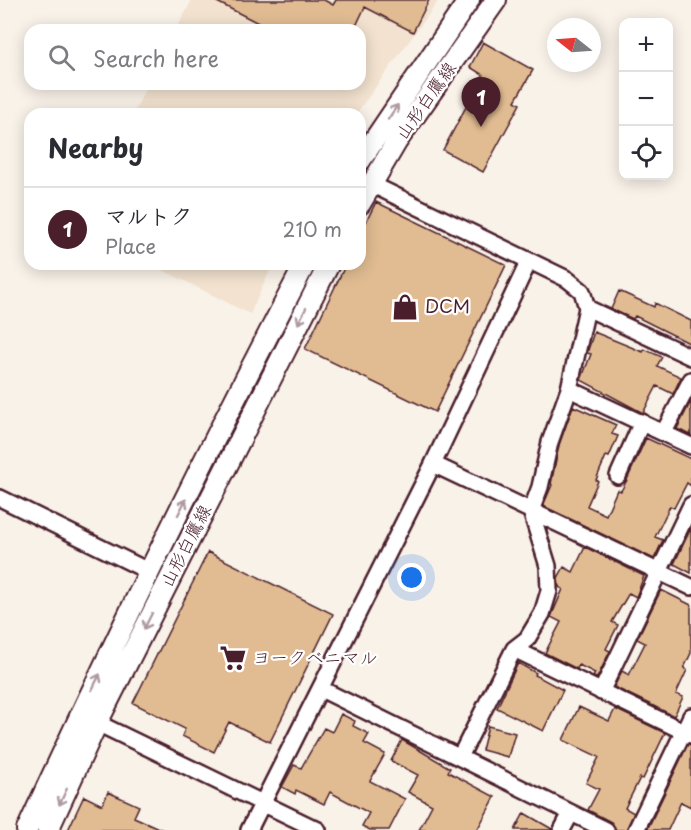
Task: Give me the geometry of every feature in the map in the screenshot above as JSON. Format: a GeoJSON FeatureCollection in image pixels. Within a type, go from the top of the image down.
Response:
{"type":"FeatureCollection","features":[{"type":"Feature","properties":{"kind":"main road","name":"山形白鷹線"},"geometry":{"type":"LineString","coordinates":[[366,151],[469,0]]}},
{"type":"Feature","properties":{"kind":"main road","name":"山形白鷹線"},"geometry":{"type":"LineString","coordinates":[[366,193],[411,122],[496,0]]}},
{"type":"Feature","properties":{"kind":"main road","name":"山形白鷹線"},"geometry":{"type":"LineString","coordinates":[[48,830],[88,719],[150,572],[302,270]]}},
{"type":"Feature","properties":{"kind":"main road","name":"山形白鷹線"},"geometry":{"type":"LineString","coordinates":[[27,830],[326,270]]}},
{"type":"Feature","properties":{"kind":"street"},"geometry":{"type":"LineString","coordinates":[[371,184],[567,279],[582,291],[587,308],[569,389],[550,442],[540,487],[531,511],[548,566],[549,591],[542,614],[527,639],[514,650],[460,757]]}},
{"type":"Feature","properties":{"kind":"street"},"geometry":{"type":"LineString","coordinates":[[249,830],[433,464],[529,261]]}},
{"type":"Feature","properties":{"kind":"street"},"geometry":{"type":"LineString","coordinates":[[587,308],[691,357]]}},
{"type":"Feature","properties":{"kind":"street"},"geometry":{"type":"LineString","coordinates":[[664,432],[691,380]]}},
{"type":"Feature","properties":{"kind":"street"},"geometry":{"type":"LineString","coordinates":[[569,389],[691,446]]}},
{"type":"Feature","properties":{"kind":"street"},"geometry":{"type":"LineString","coordinates":[[618,476],[642,422]]}},
{"type":"Feature","properties":{"kind":"street"},"geometry":{"type":"LineString","coordinates":[[433,464],[691,587]]}},
{"type":"Feature","properties":{"kind":"street"},"geometry":{"type":"LineString","coordinates":[[0,498],[150,572]]}},
{"type":"Feature","properties":{"kind":"street"},"geometry":{"type":"LineString","coordinates":[[602,692],[691,505]]}},
{"type":"Feature","properties":{"kind":"street"},"geometry":{"type":"LineString","coordinates":[[514,650],[688,733]]}},
{"type":"Feature","properties":{"kind":"street"},"geometry":{"type":"LineString","coordinates":[[321,689],[606,830]]}},
{"type":"Feature","properties":{"kind":"street"},"geometry":{"type":"LineString","coordinates":[[636,830],[688,733],[691,716]]}},
{"type":"Feature","properties":{"kind":"street"},"geometry":{"type":"LineString","coordinates":[[88,719],[318,830]]}},
{"type":"Feature","properties":{"kind":"street"},"geometry":{"type":"LineString","coordinates":[[562,830],[570,813]]}},
{"type":"Feature","properties":{"kind":"shaded area"},"geometry":{"type":"Polygon","coordinates":[[[192,0],[439,0],[360,108],[136,108],[145,90],[366,90],[366,24],[179,24],[192,0]]]}},
{"type":"Feature","properties":{"kind":"shaded area"},"geometry":{"type":"Polygon","coordinates":[[[163,270],[270,270],[250,314],[163,270]]]}},
{"type":"Feature","properties":{"kind":"building"},"geometry":{"type":"Polygon","coordinates":[[[213,0],[324,0],[333,5],[336,0],[429,0],[413,32],[365,7],[357,24],[260,24],[213,0]]]}},
{"type":"Feature","properties":{"kind":"building"},"geometry":{"type":"Polygon","coordinates":[[[483,42],[533,70],[515,101],[520,104],[483,172],[443,150],[483,75],[470,67],[483,42]]]}},
{"type":"Feature","properties":{"kind":"building","name":"DCM"},"geometry":{"type":"Polygon","coordinates":[[[376,202],[506,265],[435,412],[305,349],[343,270],[366,270],[366,222],[376,202]]]}},
{"type":"Feature","properties":{"kind":"building"},"geometry":{"type":"Polygon","coordinates":[[[619,291],[654,307],[655,303],[691,321],[691,344],[635,316],[633,319],[611,309],[619,291]]]}},
{"type":"Feature","properties":{"kind":"building"},"geometry":{"type":"Polygon","coordinates":[[[594,332],[643,352],[644,349],[662,357],[657,366],[681,377],[673,394],[657,386],[643,413],[581,380],[591,354],[587,353],[594,332]]]}},
{"type":"Feature","properties":{"kind":"building"},"geometry":{"type":"Polygon","coordinates":[[[691,401],[691,435],[677,429],[691,401]]]}},
{"type":"Feature","properties":{"kind":"building"},"geometry":{"type":"Polygon","coordinates":[[[573,406],[616,425],[612,434],[618,436],[609,457],[606,456],[587,506],[606,515],[617,490],[621,491],[627,480],[646,438],[691,459],[691,486],[687,483],[674,508],[670,506],[655,537],[663,540],[654,559],[543,506],[552,485],[559,445],[573,406]]]}},
{"type":"Feature","properties":{"kind":"building"},"geometry":{"type":"Polygon","coordinates":[[[691,528],[691,573],[674,564],[691,528]]]}},
{"type":"Feature","properties":{"kind":"building"},"geometry":{"type":"Polygon","coordinates":[[[585,547],[644,576],[636,597],[629,593],[612,622],[618,625],[606,649],[610,651],[597,678],[593,677],[595,673],[579,665],[577,669],[545,653],[561,622],[551,617],[563,589],[559,587],[558,578],[564,567],[573,572],[585,547]]]}},
{"type":"Feature","properties":{"kind":"building","name":"ヨークベニマル"},"geometry":{"type":"Polygon","coordinates":[[[208,552],[333,614],[270,742],[229,722],[214,752],[182,736],[185,729],[133,703],[208,552]]]}},
{"type":"Feature","properties":{"kind":"building"},"geometry":{"type":"Polygon","coordinates":[[[661,590],[691,605],[691,653],[684,668],[687,670],[676,694],[683,697],[674,716],[614,687],[622,671],[629,675],[645,643],[637,639],[661,590]]]}},
{"type":"Feature","properties":{"kind":"building"},"geometry":{"type":"Polygon","coordinates":[[[518,663],[563,690],[543,731],[497,708],[518,663]]]}},
{"type":"Feature","properties":{"kind":"building"},"geometry":{"type":"Polygon","coordinates":[[[579,707],[609,721],[615,709],[665,733],[643,779],[640,778],[625,808],[634,813],[626,830],[616,830],[611,822],[588,810],[599,789],[586,783],[599,757],[563,740],[579,707]]]}},
{"type":"Feature","properties":{"kind":"building"},"geometry":{"type":"Polygon","coordinates":[[[341,714],[355,721],[353,726],[369,734],[364,743],[385,754],[370,781],[405,799],[389,830],[370,830],[362,826],[369,813],[330,792],[324,804],[296,790],[295,794],[282,787],[294,765],[301,768],[324,728],[332,732],[341,714]]]}},
{"type":"Feature","properties":{"kind":"building"},"geometry":{"type":"Polygon","coordinates":[[[488,726],[515,733],[508,757],[482,750],[488,726]]]}},
{"type":"Feature","properties":{"kind":"building"},"geometry":{"type":"Polygon","coordinates":[[[402,740],[450,768],[448,772],[495,797],[477,830],[419,830],[432,805],[408,792],[418,775],[391,761],[402,740]]]}},
{"type":"Feature","properties":{"kind":"building"},"geometry":{"type":"Polygon","coordinates":[[[688,744],[691,745],[691,807],[681,802],[668,830],[647,830],[688,744]]]}},
{"type":"Feature","properties":{"kind":"building"},"geometry":{"type":"Polygon","coordinates":[[[108,792],[139,806],[134,817],[163,830],[68,830],[84,796],[102,805],[108,792]]]}},
{"type":"Feature","properties":{"kind":"building"},"geometry":{"type":"Polygon","coordinates":[[[524,813],[552,829],[552,830],[515,830],[524,813]]]}},
{"type":"Feature","properties":{"kind":"place","name":"マルトク"},"geometry":{"type":"Point","coordinates":[481,127]}},
{"type":"Feature","properties":{"kind":"place","name":"DCM"},"geometry":{"type":"Point","coordinates":[405,307]}},
{"type":"Feature","properties":{"kind":"place","name":"ヨークベニマル"},"geometry":{"type":"Point","coordinates":[233,658]}}]}
